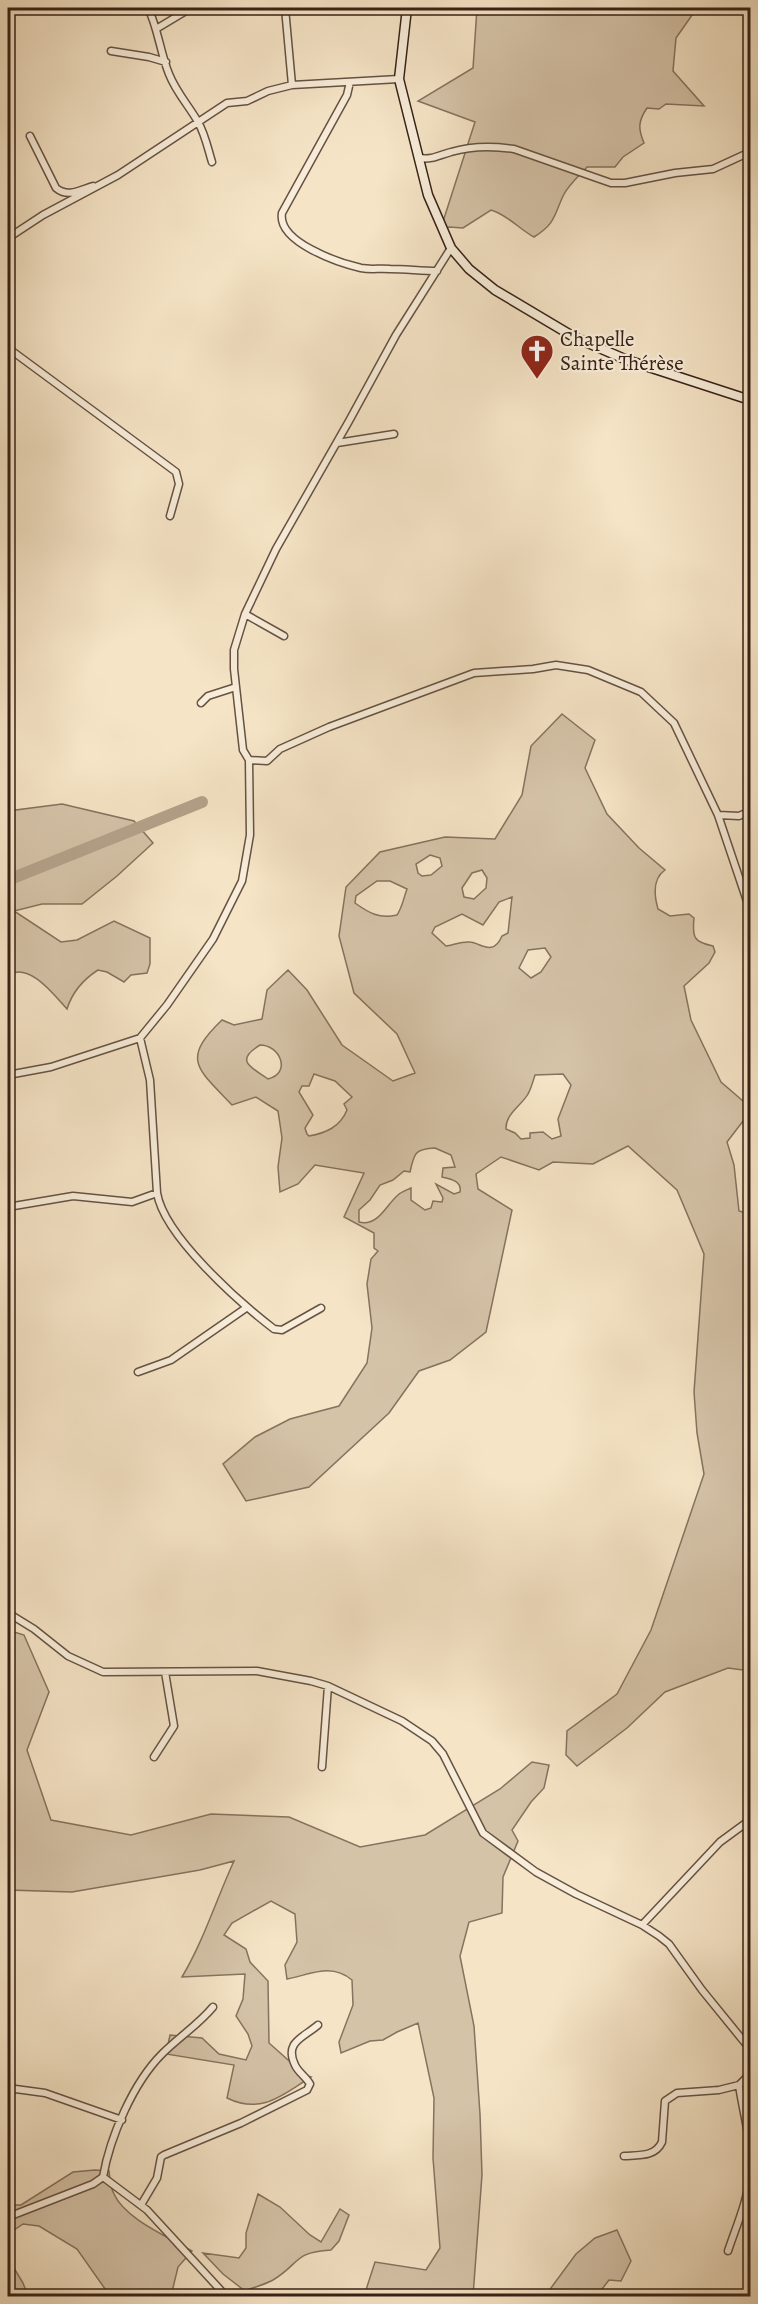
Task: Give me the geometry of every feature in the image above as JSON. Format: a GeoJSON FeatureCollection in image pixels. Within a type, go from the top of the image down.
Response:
{"type":"FeatureCollection","features":[{"type":"Feature","properties":{"kind":"main road"},"geometry":{"type":"LineString","coordinates":[[407,8],[399,79],[432,208],[451,248],[469,268],[495,290],[574,337],[627,360],[750,400]]}},
{"type":"Feature","properties":{"kind":"street"},"geometry":{"type":"LineString","coordinates":[[148,8],[173,84],[199,123],[212,162]]}},
{"type":"Feature","properties":{"kind":"street"},"geometry":{"type":"LineString","coordinates":[[156,29],[190,8]]}},
{"type":"Feature","properties":{"kind":"street"},"geometry":{"type":"LineString","coordinates":[[285,8],[292,85]]}},
{"type":"Feature","properties":{"kind":"street"},"geometry":{"type":"LineString","coordinates":[[111,51],[166,62]]}},
{"type":"Feature","properties":{"kind":"street"},"geometry":{"type":"LineString","coordinates":[[8,238],[49,212],[106,183],[227,103],[247,101],[268,91],[292,85],[399,79]]}},
{"type":"Feature","properties":{"kind":"street"},"geometry":{"type":"LineString","coordinates":[[350,82],[347,95],[282,213],[283,223],[300,243],[330,258],[362,268],[417,272],[437,270]]}},
{"type":"Feature","properties":{"kind":"street"},"geometry":{"type":"LineString","coordinates":[[30,136],[56,188],[64,194],[106,183]]}},
{"type":"Feature","properties":{"kind":"street"},"geometry":{"type":"LineString","coordinates":[[419,158],[429,159],[451,152],[502,147],[514,149],[604,182],[625,183],[675,172],[713,169],[750,152]]}},
{"type":"Feature","properties":{"kind":"street"},"geometry":{"type":"LineString","coordinates":[[8,1075],[51,1067],[140,1038],[167,1005],[213,939],[242,881],[250,835],[249,760],[243,750],[234,650],[245,614],[276,549],[396,335],[451,248]]}},
{"type":"Feature","properties":{"kind":"street"},"geometry":{"type":"LineString","coordinates":[[8,348],[176,472],[179,484],[170,516]]}},
{"type":"Feature","properties":{"kind":"street"},"geometry":{"type":"LineString","coordinates":[[337,443],[394,434]]}},
{"type":"Feature","properties":{"kind":"street"},"geometry":{"type":"LineString","coordinates":[[245,614],[284,636]]}},
{"type":"Feature","properties":{"kind":"street"},"geometry":{"type":"LineString","coordinates":[[249,760],[267,760],[280,749],[329,727],[474,673],[564,665],[588,670],[630,686],[649,698],[670,718],[718,815],[750,910]]}},
{"type":"Feature","properties":{"kind":"street"},"geometry":{"type":"LineString","coordinates":[[201,703],[208,696],[236,687]]}},
{"type":"Feature","properties":{"kind":"street"},"geometry":{"type":"LineString","coordinates":[[718,815],[740,816],[750,811]]}},
{"type":"Feature","properties":{"kind":"street"},"geometry":{"type":"LineString","coordinates":[[140,1038],[150,1080],[156,1193],[161,1211],[225,1289],[274,1329],[279,1330],[321,1308]]}},
{"type":"Feature","properties":{"kind":"street"},"geometry":{"type":"LineString","coordinates":[[8,1207],[73,1196],[132,1202],[156,1193]]}},
{"type":"Feature","properties":{"kind":"street"},"geometry":{"type":"LineString","coordinates":[[138,1372],[171,1360],[246,1308]]}},
{"type":"Feature","properties":{"kind":"street"},"geometry":{"type":"LineString","coordinates":[[8,1613],[34,1629],[68,1656],[94,1670],[114,1674],[257,1671],[328,1686],[381,1710],[432,1741],[443,1754],[483,1833],[489,1838],[536,1872],[642,1925],[669,1944],[750,2049]]}},
{"type":"Feature","properties":{"kind":"street"},"geometry":{"type":"LineString","coordinates":[[154,1757],[174,1726],[165,1672]]}},
{"type":"Feature","properties":{"kind":"street"},"geometry":{"type":"LineString","coordinates":[[322,1767],[328,1686]]}},
{"type":"Feature","properties":{"kind":"street"},"geometry":{"type":"LineString","coordinates":[[642,1925],[720,1842],[750,1820]]}},
{"type":"Feature","properties":{"kind":"street"},"geometry":{"type":"LineString","coordinates":[[8,2217],[93,2184],[103,2177],[111,2143],[150,2068],[172,2044],[199,2023],[213,2007]]}},
{"type":"Feature","properties":{"kind":"street"},"geometry":{"type":"LineString","coordinates":[[141,2205],[157,2178],[161,2157],[241,2123],[310,2087],[305,2075],[296,2067],[291,2049],[292,2044],[318,2025]]}},
{"type":"Feature","properties":{"kind":"street"},"geometry":{"type":"LineString","coordinates":[[624,2156],[654,2153],[659,2148],[662,2142],[665,2101],[671,2095],[739,2085],[750,2074]]}},
{"type":"Feature","properties":{"kind":"street"},"geometry":{"type":"LineString","coordinates":[[728,2252],[742,2210],[750,2175],[750,2149],[739,2085]]}},
{"type":"Feature","properties":{"kind":"street"},"geometry":{"type":"LineString","coordinates":[[8,2088],[45,2093],[122,2120]]}},
{"type":"Feature","properties":{"kind":"street"},"geometry":{"type":"LineString","coordinates":[[103,2177],[141,2205],[226,2296]]}},
{"type":"Feature","properties":{"kind":"shaded area"},"geometry":{"type":"Polygon","coordinates":[[[477,8],[697,8],[676,38],[673,71],[704,106],[666,104],[659,109],[647,108],[640,125],[644,143],[623,157],[615,167],[587,167],[565,192],[550,224],[534,237],[503,215],[491,210],[463,228],[449,227],[440,231],[475,122],[418,101],[473,68],[477,8]]]}},
{"type":"Feature","properties":{"kind":"shaded area"},"geometry":{"type":"Polygon","coordinates":[[[562,714],[595,740],[585,768],[607,814],[639,848],[665,870],[656,883],[658,909],[670,916],[689,914],[694,918],[693,930],[698,941],[713,946],[715,952],[709,963],[684,986],[691,1020],[721,1082],[750,1107],[750,1112],[727,1142],[734,1165],[739,1211],[750,1214],[750,1671],[728,1668],[665,1692],[627,1728],[577,1766],[566,1755],[567,1731],[617,1694],[651,1630],[704,1474],[697,1433],[694,1392],[704,1254],[677,1190],[628,1146],[593,1164],[553,1162],[539,1170],[501,1157],[476,1174],[478,1189],[512,1210],[486,1332],[450,1360],[419,1371],[389,1413],[309,1487],[246,1501],[223,1464],[255,1437],[290,1419],[339,1406],[367,1363],[372,1328],[367,1284],[371,1259],[378,1251],[374,1248],[374,1233],[344,1217],[364,1173],[315,1165],[298,1184],[280,1192],[278,1167],[282,1138],[278,1111],[256,1097],[232,1105],[210,1082],[198,1064],[201,1045],[222,1020],[234,1025],[262,1019],[267,990],[288,970],[307,990],[342,1045],[393,1081],[415,1073],[397,1034],[354,993],[339,936],[346,887],[380,852],[445,837],[495,839],[522,795],[531,746],[562,714]],[[430,855],[416,864],[418,873],[422,876],[431,875],[442,866],[440,858],[430,855]],[[482,870],[472,873],[462,888],[464,897],[474,899],[486,888],[487,878],[482,870]],[[377,881],[356,896],[355,903],[374,914],[397,915],[407,889],[390,881],[377,881]],[[512,897],[499,902],[483,925],[462,914],[435,927],[432,933],[446,946],[467,942],[487,947],[495,946],[502,936],[508,933],[512,897]],[[545,948],[528,950],[519,968],[531,978],[541,972],[551,957],[545,948]],[[260,1045],[248,1055],[248,1064],[268,1079],[280,1071],[281,1060],[278,1054],[267,1046],[260,1045]],[[314,1074],[309,1086],[302,1086],[299,1092],[313,1115],[305,1128],[307,1134],[309,1136],[321,1133],[336,1125],[347,1110],[344,1104],[352,1097],[335,1081],[314,1074]],[[563,1074],[535,1075],[528,1094],[511,1114],[506,1129],[521,1139],[530,1138],[530,1133],[543,1132],[552,1139],[561,1136],[558,1119],[571,1085],[563,1074]],[[435,1148],[419,1151],[414,1156],[410,1172],[404,1171],[393,1180],[380,1185],[370,1200],[359,1210],[359,1222],[366,1223],[377,1218],[398,1195],[411,1188],[411,1200],[425,1210],[431,1208],[433,1201],[442,1202],[443,1198],[436,1184],[454,1194],[460,1192],[458,1183],[442,1177],[443,1168],[455,1167],[451,1155],[435,1148]]]}},
{"type":"Feature","properties":{"kind":"shaded area"},"geometry":{"type":"Polygon","coordinates":[[[62,804],[134,821],[153,843],[82,904],[42,904],[14,911],[61,942],[77,940],[114,921],[150,938],[150,964],[147,973],[131,975],[124,982],[107,972],[98,970],[79,987],[67,1009],[33,976],[16,972],[8,975],[8,924],[13,911],[8,912],[8,811],[62,804]]]}},
{"type":"Feature","properties":{"kind":"shaded area"},"geometry":{"type":"Polygon","coordinates":[[[8,1630],[24,1635],[49,1692],[27,1750],[51,1820],[131,1835],[211,1814],[289,1817],[360,1847],[425,1835],[500,1789],[532,1762],[549,1765],[544,1788],[531,1802],[512,1830],[518,1841],[503,1877],[502,1913],[469,1922],[460,1956],[474,2026],[480,2114],[482,2175],[473,2296],[364,2296],[375,2262],[426,2270],[440,2248],[433,2158],[434,2098],[418,2023],[383,2040],[370,2041],[341,2053],[339,2042],[353,2005],[352,1980],[329,1971],[287,1979],[285,1965],[297,1942],[295,1914],[271,1901],[232,1923],[224,1935],[246,1949],[250,1962],[268,1981],[269,2043],[305,2075],[311,2077],[271,2101],[261,2104],[239,2103],[227,2098],[234,2065],[166,2054],[170,2035],[202,2038],[219,2054],[246,2060],[252,2046],[248,2034],[236,2016],[243,1999],[245,1974],[182,1977],[234,1861],[200,1870],[72,1892],[8,1890],[8,1630]]]}},
{"type":"Feature","properties":{"kind":"shaded area"},"geometry":{"type":"Polygon","coordinates":[[[109,2171],[113,2191],[120,2203],[137,2219],[192,2251],[178,2267],[171,2296],[110,2296],[77,2249],[39,2226],[23,2224],[8,2234],[8,2205],[21,2205],[73,2172],[109,2171]]]}},
{"type":"Feature","properties":{"kind":"shaded area"},"geometry":{"type":"Polygon","coordinates":[[[258,2194],[280,2207],[310,2235],[321,2242],[340,2209],[349,2215],[339,2241],[331,2250],[303,2256],[273,2280],[245,2291],[223,2274],[203,2253],[239,2258],[246,2248],[246,2233],[258,2194]]]}},
{"type":"Feature","properties":{"kind":"shaded area"},"geometry":{"type":"Polygon","coordinates":[[[617,2230],[631,2261],[621,2281],[609,2280],[602,2289],[604,2296],[545,2296],[576,2254],[595,2238],[617,2230]]]}},
{"type":"Feature","properties":{"kind":"shaded area"},"geometry":{"type":"Polygon","coordinates":[[[8,2258],[23,2283],[28,2296],[8,2296],[8,2258]]]}},
{"type":"Feature","properties":{"kind":"waterway"},"geometry":{"type":"LineString","coordinates":[[8,880],[202,802]]}},
{"type":"Feature","properties":{"kind":"place","name":"Chapelle Sainte Thérèse"},"geometry":{"type":"Point","coordinates":[537,380]}}]}
